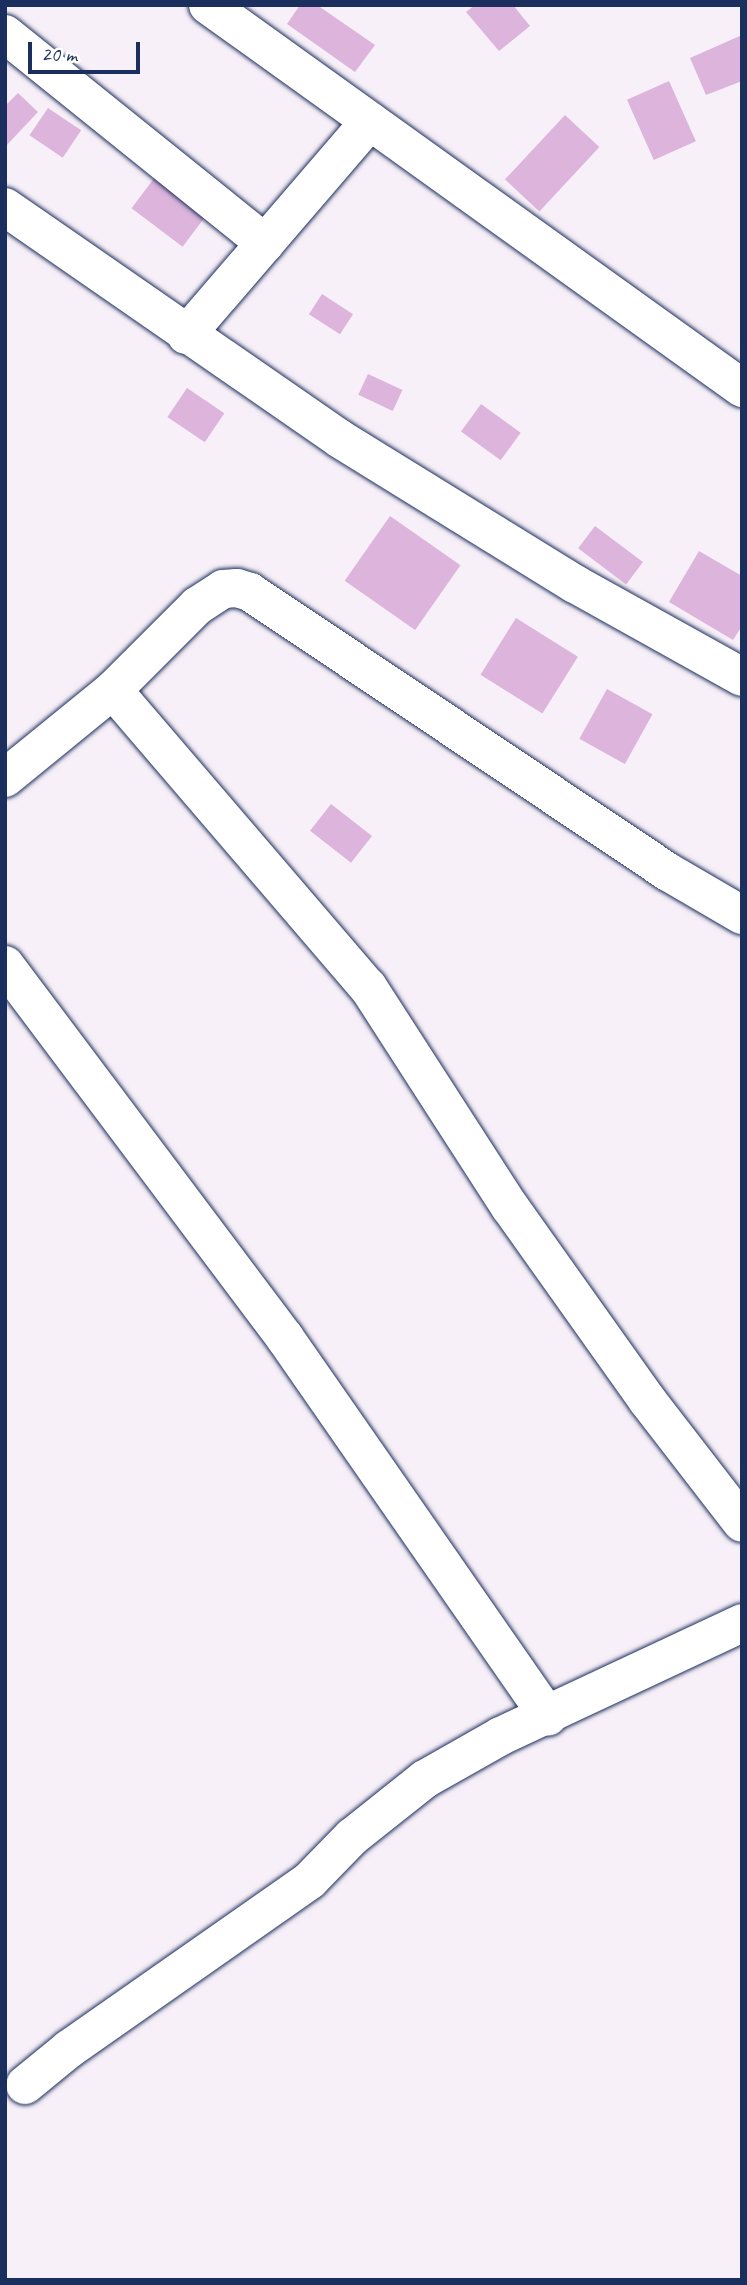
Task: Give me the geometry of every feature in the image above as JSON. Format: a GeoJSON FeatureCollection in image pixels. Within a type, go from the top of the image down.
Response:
{"type":"FeatureCollection","features":[{"type":"Feature","properties":{"kind":"street"},"geometry":{"type":"LineString","coordinates":[[208,5],[742,387]]}},
{"type":"Feature","properties":{"kind":"street"},"geometry":{"type":"LineString","coordinates":[[5,34],[265,243]]}},
{"type":"Feature","properties":{"kind":"street"},"geometry":{"type":"LineString","coordinates":[[186,335],[370,121]]}},
{"type":"Feature","properties":{"kind":"street"},"geometry":{"type":"LineString","coordinates":[[5,207],[186,335],[486,530],[742,677]]}},
{"type":"Feature","properties":{"kind":"street"},"geometry":{"type":"LineString","coordinates":[[5,778],[113,690],[211,595],[223,589],[250,592],[521,777],[742,915]]}},
{"type":"Feature","properties":{"kind":"street"},"geometry":{"type":"LineString","coordinates":[[113,690],[368,987],[518,1218],[742,1523]]}},
{"type":"Feature","properties":{"kind":"street"},"geometry":{"type":"LineString","coordinates":[[5,965],[269,1316],[548,1717]]}},
{"type":"Feature","properties":{"kind":"street"},"geometry":{"type":"LineString","coordinates":[[25,2085],[69,2049],[310,1880],[352,1837],[425,1779],[501,1736],[548,1717],[742,1623]]}},
{"type":"Feature","properties":{"kind":"building"},"geometry":{"type":"Polygon","coordinates":[[[300,5],[317,5],[375,45],[355,72],[287,24],[300,5]]]}},
{"type":"Feature","properties":{"kind":"building"},"geometry":{"type":"Polygon","coordinates":[[[475,5],[513,5],[530,26],[499,51],[466,12],[475,5]]]}},
{"type":"Feature","properties":{"kind":"building"},"geometry":{"type":"Polygon","coordinates":[[[742,35],[742,81],[706,95],[690,58],[742,35]]]}},
{"type":"Feature","properties":{"kind":"building"},"geometry":{"type":"Polygon","coordinates":[[[669,81],[696,141],[654,160],[627,100],[669,81]]]}},
{"type":"Feature","properties":{"kind":"building"},"geometry":{"type":"Polygon","coordinates":[[[18,93],[38,112],[5,147],[5,106],[18,93]]]}},
{"type":"Feature","properties":{"kind":"building"},"geometry":{"type":"Polygon","coordinates":[[[48,108],[81,130],[63,158],[30,135],[48,108]]]}},
{"type":"Feature","properties":{"kind":"building"},"geometry":{"type":"Polygon","coordinates":[[[565,115],[599,147],[539,211],[505,179],[565,115]]]}},
{"type":"Feature","properties":{"kind":"building"},"geometry":{"type":"Polygon","coordinates":[[[158,173],[209,212],[183,247],[132,208],[158,173]]]}},
{"type":"Feature","properties":{"kind":"building"},"geometry":{"type":"Polygon","coordinates":[[[322,294],[353,314],[340,334],[309,314],[322,294]]]}},
{"type":"Feature","properties":{"kind":"building"},"geometry":{"type":"Polygon","coordinates":[[[368,374],[402,390],[393,411],[358,395],[368,374]]]}},
{"type":"Feature","properties":{"kind":"building"},"geometry":{"type":"Polygon","coordinates":[[[187,388],[224,413],[205,442],[167,417],[187,388]]]}},
{"type":"Feature","properties":{"kind":"building"},"geometry":{"type":"Polygon","coordinates":[[[481,404],[521,433],[501,460],[461,432],[481,404]]]}},
{"type":"Feature","properties":{"kind":"building"},"geometry":{"type":"Polygon","coordinates":[[[390,516],[460,565],[415,630],[345,581],[390,516]]]}},
{"type":"Feature","properties":{"kind":"building"},"geometry":{"type":"Polygon","coordinates":[[[595,526],[643,562],[626,584],[578,548],[595,526]]]}},
{"type":"Feature","properties":{"kind":"building"},"geometry":{"type":"Polygon","coordinates":[[[699,551],[742,576],[742,626],[733,640],[669,602],[699,551]]]}},
{"type":"Feature","properties":{"kind":"building"},"geometry":{"type":"Polygon","coordinates":[[[516,618],[578,657],[542,714],[480,675],[516,618]]]}},
{"type":"Feature","properties":{"kind":"building"},"geometry":{"type":"Polygon","coordinates":[[[607,689],[652,714],[625,764],[579,739],[607,689]]]}},
{"type":"Feature","properties":{"kind":"building"},"geometry":{"type":"Polygon","coordinates":[[[331,804],[372,836],[351,863],[310,831],[331,804]]]}}]}
